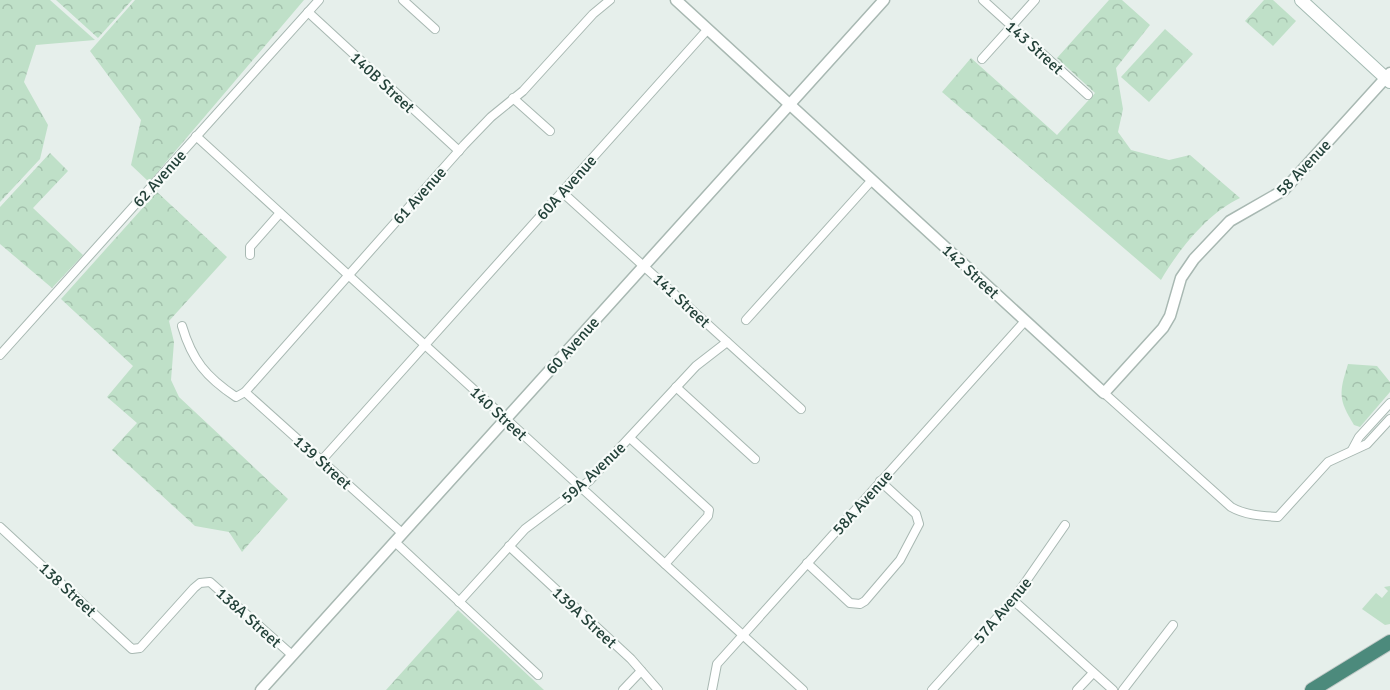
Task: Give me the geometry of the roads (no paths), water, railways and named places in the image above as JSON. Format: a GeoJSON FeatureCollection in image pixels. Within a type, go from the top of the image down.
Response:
{"type":"FeatureCollection","features":[{"type":"Feature","properties":{"kind":"highway"},"geometry":{"type":"LineString","coordinates":[[1312,690],[1390,642]]}},
{"type":"Feature","properties":{"kind":"main road"},"geometry":{"type":"LineString","coordinates":[[1301,0],[1388,78]]}},
{"type":"Feature","properties":{"kind":"street","name":"62 Avenue"},"geometry":{"type":"LineString","coordinates":[[0,356],[319,0]]}},
{"type":"Feature","properties":{"kind":"street"},"geometry":{"type":"LineString","coordinates":[[403,0],[435,29]]}},
{"type":"Feature","properties":{"kind":"street","name":"61 Avenue"},"geometry":{"type":"LineString","coordinates":[[182,326],[189,352],[196,362],[236,397],[244,392],[459,151],[593,14],[610,0]]}},
{"type":"Feature","properties":{"kind":"street","name":"142 Street"},"geometry":{"type":"LineString","coordinates":[[676,0],[1231,507],[1242,512],[1278,517],[1328,462],[1352,450]]}},
{"type":"Feature","properties":{"kind":"street","name":"60 Avenue"},"geometry":{"type":"LineString","coordinates":[[261,690],[884,0]]}},
{"type":"Feature","properties":{"kind":"street","name":"143 Street"},"geometry":{"type":"LineString","coordinates":[[983,0],[1088,94]]}},
{"type":"Feature","properties":{"kind":"street"},"geometry":{"type":"LineString","coordinates":[[982,60],[1035,0]]}},
{"type":"Feature","properties":{"kind":"street","name":"140B Street"},"geometry":{"type":"LineString","coordinates":[[308,12],[459,151]]}},
{"type":"Feature","properties":{"kind":"street","name":"60A Avenue"},"geometry":{"type":"LineString","coordinates":[[321,461],[708,29]]}},
{"type":"Feature","properties":{"kind":"street","name":"58 Avenue"},"geometry":{"type":"LineString","coordinates":[[1104,393],[1163,328],[1170,316],[1181,278],[1194,259],[1230,221],[1284,190],[1388,78]]}},
{"type":"Feature","properties":{"kind":"street"},"geometry":{"type":"LineString","coordinates":[[513,98],[550,131]]}},
{"type":"Feature","properties":{"kind":"street","name":"140 Street"},"geometry":{"type":"LineString","coordinates":[[196,136],[803,690]]}},
{"type":"Feature","properties":{"kind":"street"},"geometry":{"type":"LineString","coordinates":[[746,320],[872,180]]}},
{"type":"Feature","properties":{"kind":"street","name":"141 Street"},"geometry":{"type":"LineString","coordinates":[[562,192],[801,409]]}},
{"type":"Feature","properties":{"kind":"street"},"geometry":{"type":"LineString","coordinates":[[250,255],[250,247],[280,213]]}},
{"type":"Feature","properties":{"kind":"street","name":"58A Avenue"},"geometry":{"type":"LineString","coordinates":[[712,690],[717,664],[1025,321]]}},
{"type":"Feature","properties":{"kind":"street","name":"59A Avenue"},"geometry":{"type":"LineString","coordinates":[[459,602],[525,529],[581,488],[696,366],[727,342]]}},
{"type":"Feature","properties":{"kind":"street"},"geometry":{"type":"LineString","coordinates":[[676,387],[755,459]]}},
{"type":"Feature","properties":{"kind":"street","name":"139 Street"},"geometry":{"type":"LineString","coordinates":[[244,392],[321,461],[398,537],[459,602],[538,675]]}},
{"type":"Feature","properties":{"kind":"street"},"geometry":{"type":"LineString","coordinates":[[1352,450],[1359,437],[1390,403]]}},
{"type":"Feature","properties":{"kind":"street"},"geometry":{"type":"LineString","coordinates":[[1352,450],[1367,444],[1390,419]]}},
{"type":"Feature","properties":{"kind":"street"},"geometry":{"type":"LineString","coordinates":[[630,438],[709,513],[665,564]]}},
{"type":"Feature","properties":{"kind":"street"},"geometry":{"type":"LineString","coordinates":[[807,563],[850,603],[860,604],[900,560],[919,524],[916,514],[880,481]]}},
{"type":"Feature","properties":{"kind":"street","name":"57A Avenue"},"geometry":{"type":"LineString","coordinates":[[932,690],[1013,600],[1065,525]]}},
{"type":"Feature","properties":{"kind":"street","name":"138 Street"},"geometry":{"type":"LineString","coordinates":[[0,527],[132,649],[137,649],[194,588],[204,582]]}},
{"type":"Feature","properties":{"kind":"street","name":"139A Street"},"geometry":{"type":"LineString","coordinates":[[509,546],[641,670],[658,690]]}},
{"type":"Feature","properties":{"kind":"street","name":"138A Street"},"geometry":{"type":"LineString","coordinates":[[204,582],[214,585],[292,655]]}},
{"type":"Feature","properties":{"kind":"street"},"geometry":{"type":"LineString","coordinates":[[1013,600],[1113,690]]}},
{"type":"Feature","properties":{"kind":"street"},"geometry":{"type":"LineString","coordinates":[[1122,690],[1173,625]]}},
{"type":"Feature","properties":{"kind":"street"},"geometry":{"type":"LineString","coordinates":[[622,690],[641,670]]}},
{"type":"Feature","properties":{"kind":"street"},"geometry":{"type":"LineString","coordinates":[[1077,690],[1093,673]]}}]}
